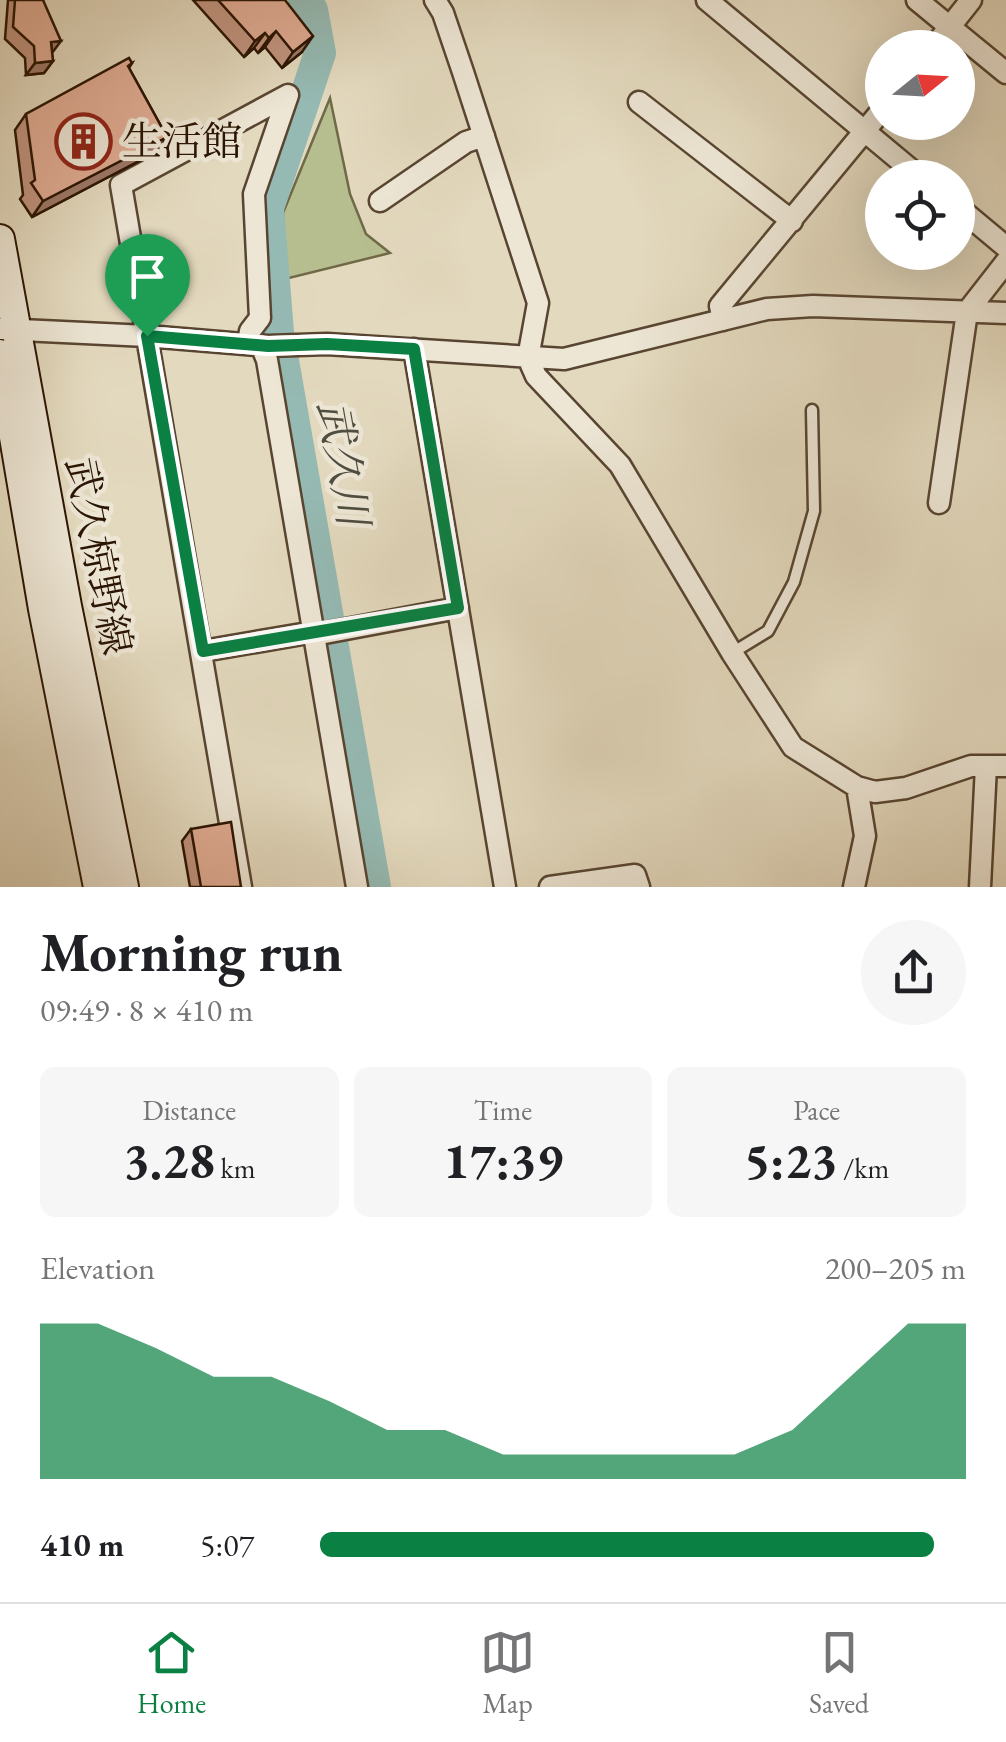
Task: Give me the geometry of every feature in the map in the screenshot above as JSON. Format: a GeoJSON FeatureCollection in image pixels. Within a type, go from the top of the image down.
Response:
{"type":"FeatureCollection","features":[{"type":"Feature","properties":{"kind":"main road","name":"武久椋野線"},"geometry":{"type":"LineString","coordinates":[[0,240],[8,329],[124,887]]}},
{"type":"Feature","properties":{"kind":"main road","name":"武久椋野線"},"geometry":{"type":"LineString","coordinates":[[0,354],[43,609],[98,887]]}},
{"type":"Feature","properties":{"kind":"street"},"geometry":{"type":"LineString","coordinates":[[708,0],[865,131],[720,306],[723,320]]}},
{"type":"Feature","properties":{"kind":"street"},"geometry":{"type":"LineString","coordinates":[[917,0],[1006,73]]}},
{"type":"Feature","properties":{"kind":"street"},"geometry":{"type":"LineString","coordinates":[[948,30],[971,0]]}},
{"type":"Feature","properties":{"kind":"street"},"geometry":{"type":"LineString","coordinates":[[443,4],[538,303],[528,358],[536,376],[620,465],[793,747],[857,786],[875,792],[895,790],[971,766],[996,766],[980,887]]}},
{"type":"Feature","properties":{"kind":"street"},"geometry":{"type":"LineString","coordinates":[[242,887],[121,185],[288,95],[254,194],[260,318],[250,331],[270,378],[358,887]]}},
{"type":"Feature","properties":{"kind":"street"},"geometry":{"type":"LineString","coordinates":[[639,102],[792,221]]}},
{"type":"Feature","properties":{"kind":"street"},"geometry":{"type":"LineString","coordinates":[[380,201],[466,142],[484,136]]}},
{"type":"Feature","properties":{"kind":"street"},"geometry":{"type":"LineString","coordinates":[[876,140],[900,160]]}},
{"type":"Feature","properties":{"kind":"street"},"geometry":{"type":"LineString","coordinates":[[975,221],[1006,247]]}},
{"type":"Feature","properties":{"kind":"street"},"geometry":{"type":"LineString","coordinates":[[940,504],[967,312],[1006,262]]}},
{"type":"Feature","properties":{"kind":"street"},"geometry":{"type":"LineString","coordinates":[[8,329],[564,359],[767,310],[813,306],[1006,313]]}},
{"type":"Feature","properties":{"kind":"street"},"geometry":{"type":"LineString","coordinates":[[414,349],[501,886]]}},
{"type":"Feature","properties":{"kind":"street"},"geometry":{"type":"LineString","coordinates":[[203,651],[458,608]]}},
{"type":"Feature","properties":{"kind":"street"},"geometry":{"type":"LineString","coordinates":[[854,887],[865,836],[857,786]]}},
{"type":"Feature","properties":{"kind":"street"},"geometry":{"type":"LineString","coordinates":[[550,887],[635,875],[639,887]]}},
{"type":"Feature","properties":{"kind":"lane"},"geometry":{"type":"LineString","coordinates":[[732,653],[768,631],[794,582],[814,511],[812,410]]}},
{"type":"Feature","properties":{"kind":"green space"},"geometry":{"type":"Polygon","coordinates":[[[330,98],[350,194],[366,234],[390,253],[285,279],[283,213],[330,98]]]}},
{"type":"Feature","properties":{"kind":"building"},"geometry":{"type":"Polygon","coordinates":[[[15,0],[43,0],[61,41],[51,42],[53,61],[35,63],[34,46],[13,27],[15,0]]]}},
{"type":"Feature","properties":{"kind":"building"},"geometry":{"type":"Polygon","coordinates":[[[218,0],[285,0],[313,36],[293,52],[276,31],[269,38],[265,33],[255,41],[218,0]]]}},
{"type":"Feature","properties":{"kind":"building","name":"生活館"},"geometry":{"type":"Polygon","coordinates":[[[129,58],[132,63],[128,66],[167,137],[43,201],[31,183],[35,180],[26,114],[129,58]]]}},
{"type":"Feature","properties":{"kind":"building"},"geometry":{"type":"Polygon","coordinates":[[[231,822],[241,887],[201,887],[191,829],[231,822]]]}},
{"type":"Feature","properties":{"kind":"waterway","name":"武久川"},"geometry":{"type":"LineString","coordinates":[[304,0],[312,10],[320,53],[268,208],[278,332],[375,887]]}},
{"type":"Feature","properties":{"kind":"place","name":"生活館"},"geometry":{"type":"Point","coordinates":[83,141]}},
{"type":"Feature","properties":{"kind":"route"},"geometry":{"type":"LineString","coordinates":[[147,336],[268,346],[327,344],[414,349],[458,608],[203,651],[147,336]]}}]}
